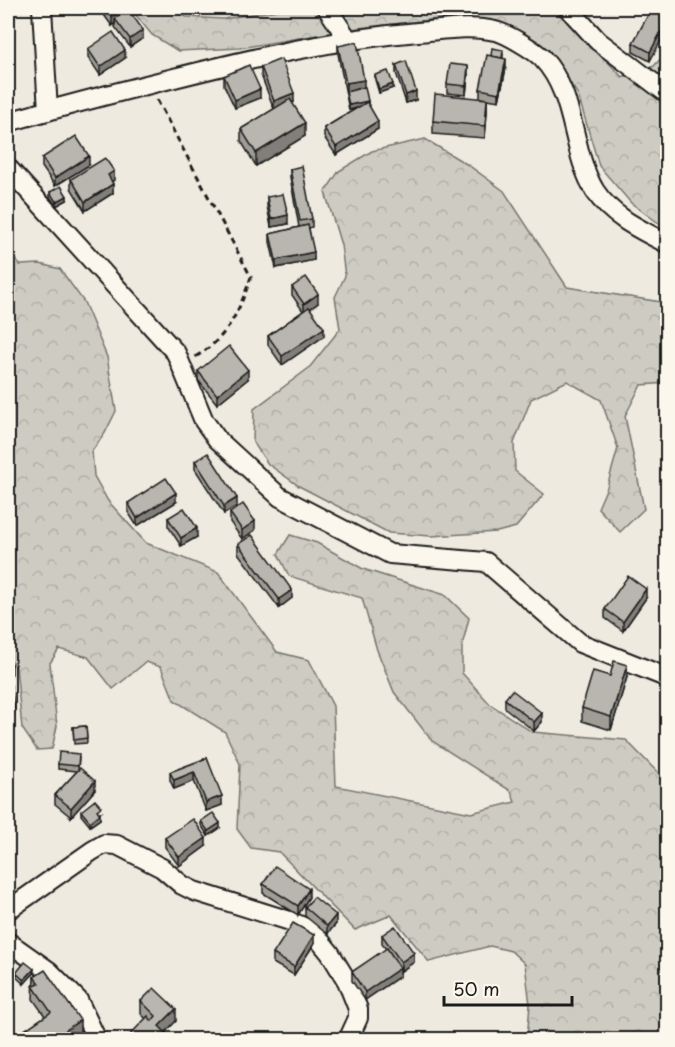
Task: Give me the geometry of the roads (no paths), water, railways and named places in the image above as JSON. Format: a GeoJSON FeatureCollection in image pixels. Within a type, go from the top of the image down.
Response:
{"type":"FeatureCollection","features":[{"type":"Feature","properties":{"kind":"street"},"geometry":{"type":"LineString","coordinates":[[42,8],[48,111]]}},
{"type":"Feature","properties":{"kind":"street"},"geometry":{"type":"LineString","coordinates":[[327,8],[349,41]]}},
{"type":"Feature","properties":{"kind":"street"},"geometry":{"type":"LineString","coordinates":[[567,8],[598,41],[668,94]]}},
{"type":"Feature","properties":{"kind":"street"},"geometry":{"type":"LineString","coordinates":[[8,122],[265,55],[386,35],[455,30],[496,31],[541,57],[556,78],[564,93],[587,174],[596,192],[611,210],[629,224],[668,244]]}},
{"type":"Feature","properties":{"kind":"street"},"geometry":{"type":"LineString","coordinates":[[8,168],[176,353],[204,421],[217,439],[280,497],[390,554],[486,561],[580,643],[668,678]]}},
{"type":"Feature","properties":{"kind":"street"},"geometry":{"type":"LineString","coordinates":[[8,910],[92,851],[104,844],[117,845],[162,868],[182,885],[194,891],[290,921],[312,931],[330,953],[347,981],[358,1009],[358,1018],[348,1040]]}},
{"type":"Feature","properties":{"kind":"street"},"geometry":{"type":"LineString","coordinates":[[8,942],[49,971],[78,1000],[97,1040]]}}]}
